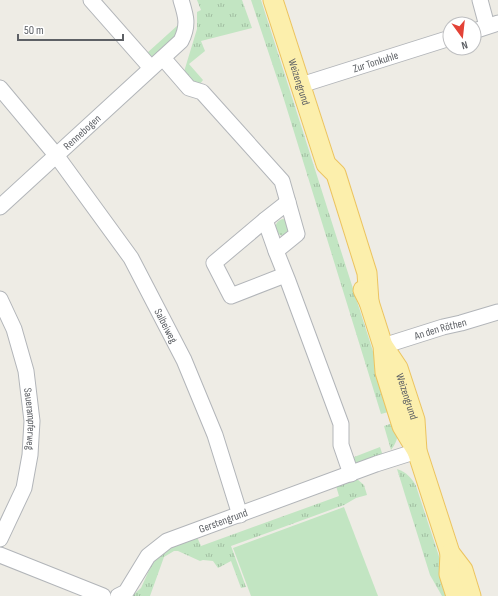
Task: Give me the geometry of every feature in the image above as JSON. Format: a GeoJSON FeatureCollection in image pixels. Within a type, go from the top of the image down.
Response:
{"type":"FeatureCollection","features":[{"type":"Feature","properties":{"kind":"main road","name":"Weizengrund"},"geometry":{"type":"LineString","coordinates":[[273,0],[326,164],[336,174],[367,273],[369,302],[383,346],[398,368],[415,420],[417,451],[450,553],[463,570],[471,596]]}},
{"type":"Feature","properties":{"kind":"main road","name":"Weizengrund"},"geometry":{"type":"LineString","coordinates":[[450,553],[449,574],[456,596]]}},
{"type":"Feature","properties":{"kind":"street"},"geometry":{"type":"LineString","coordinates":[[92,0],[151,68]]}},
{"type":"Feature","properties":{"kind":"street","name":"Rennebogen"},"geometry":{"type":"LineString","coordinates":[[0,207],[181,41],[186,27],[186,19],[181,0]]}},
{"type":"Feature","properties":{"kind":"street"},"geometry":{"type":"LineString","coordinates":[[480,0],[486,27]]}},
{"type":"Feature","properties":{"kind":"street","name":"Zur Tonkuhle"},"geometry":{"type":"LineString","coordinates":[[301,85],[442,41]]}},
{"type":"Feature","properties":{"kind":"street"},"geometry":{"type":"LineString","coordinates":[[163,58],[189,88],[202,92],[282,181],[298,234],[276,251]]}},
{"type":"Feature","properties":{"kind":"street","name":"Salbeiweg"},"geometry":{"type":"LineString","coordinates":[[0,88],[56,155],[131,258],[184,360],[215,435],[240,515]]}},
{"type":"Feature","properties":{"kind":"street"},"geometry":{"type":"LineString","coordinates":[[285,275],[231,296],[214,263],[288,202]]}},
{"type":"Feature","properties":{"kind":"street"},"geometry":{"type":"LineString","coordinates":[[265,220],[341,424],[341,445],[351,474]]}},
{"type":"Feature","properties":{"kind":"street","name":"Sauerampferweg"},"geometry":{"type":"LineString","coordinates":[[0,299],[14,329],[26,371],[32,421],[30,455],[24,488],[0,539]]}},
{"type":"Feature","properties":{"kind":"street","name":"An den Röthen"},"geometry":{"type":"LineString","coordinates":[[383,346],[443,327],[461,324],[498,312]]}},
{"type":"Feature","properties":{"kind":"street","name":"Gerstengrund"},"geometry":{"type":"LineString","coordinates":[[118,596],[126,592],[148,556],[167,542],[391,459],[417,451]]}},
{"type":"Feature","properties":{"kind":"street"},"geometry":{"type":"LineString","coordinates":[[0,555],[103,596]]}},
{"type":"Feature","properties":{"kind":"green space"},"geometry":{"type":"Polygon","coordinates":[[[197,0],[242,0],[252,28],[201,41],[205,51],[189,64],[203,80],[200,84],[193,86],[183,75],[197,29],[197,12],[201,10],[197,0]]]}},
{"type":"Feature","properties":{"kind":"green space"},"geometry":{"type":"Polygon","coordinates":[[[251,0],[261,0],[392,411],[381,414],[282,93],[251,0]]]}},
{"type":"Feature","properties":{"kind":"green space"},"geometry":{"type":"Polygon","coordinates":[[[180,24],[174,38],[156,56],[150,56],[147,53],[178,25],[180,24]]]}},
{"type":"Feature","properties":{"kind":"green space"},"geometry":{"type":"Polygon","coordinates":[[[283,219],[286,220],[292,228],[285,236],[278,234],[275,228],[278,222],[283,219]]]}},
{"type":"Feature","properties":{"kind":"green space"},"geometry":{"type":"Polygon","coordinates":[[[396,422],[397,437],[391,450],[384,426],[396,422]]]}},
{"type":"Feature","properties":{"kind":"green space"},"geometry":{"type":"Polygon","coordinates":[[[380,447],[383,456],[355,464],[349,459],[380,447]]]}},
{"type":"Feature","properties":{"kind":"green space"},"geometry":{"type":"Polygon","coordinates":[[[397,469],[413,480],[416,486],[452,596],[442,596],[430,575],[397,469]]]}},
{"type":"Feature","properties":{"kind":"green space"},"geometry":{"type":"Polygon","coordinates":[[[357,479],[364,485],[367,495],[356,498],[344,505],[231,546],[246,587],[241,588],[231,561],[218,568],[213,561],[200,561],[178,551],[174,551],[164,557],[150,596],[132,596],[141,588],[151,566],[162,551],[197,537],[201,546],[339,496],[336,486],[357,479]]]}},
{"type":"Feature","properties":{"kind":"green space"},"geometry":{"type":"Polygon","coordinates":[[[344,507],[378,596],[251,596],[233,548],[344,507]]]}}]}
